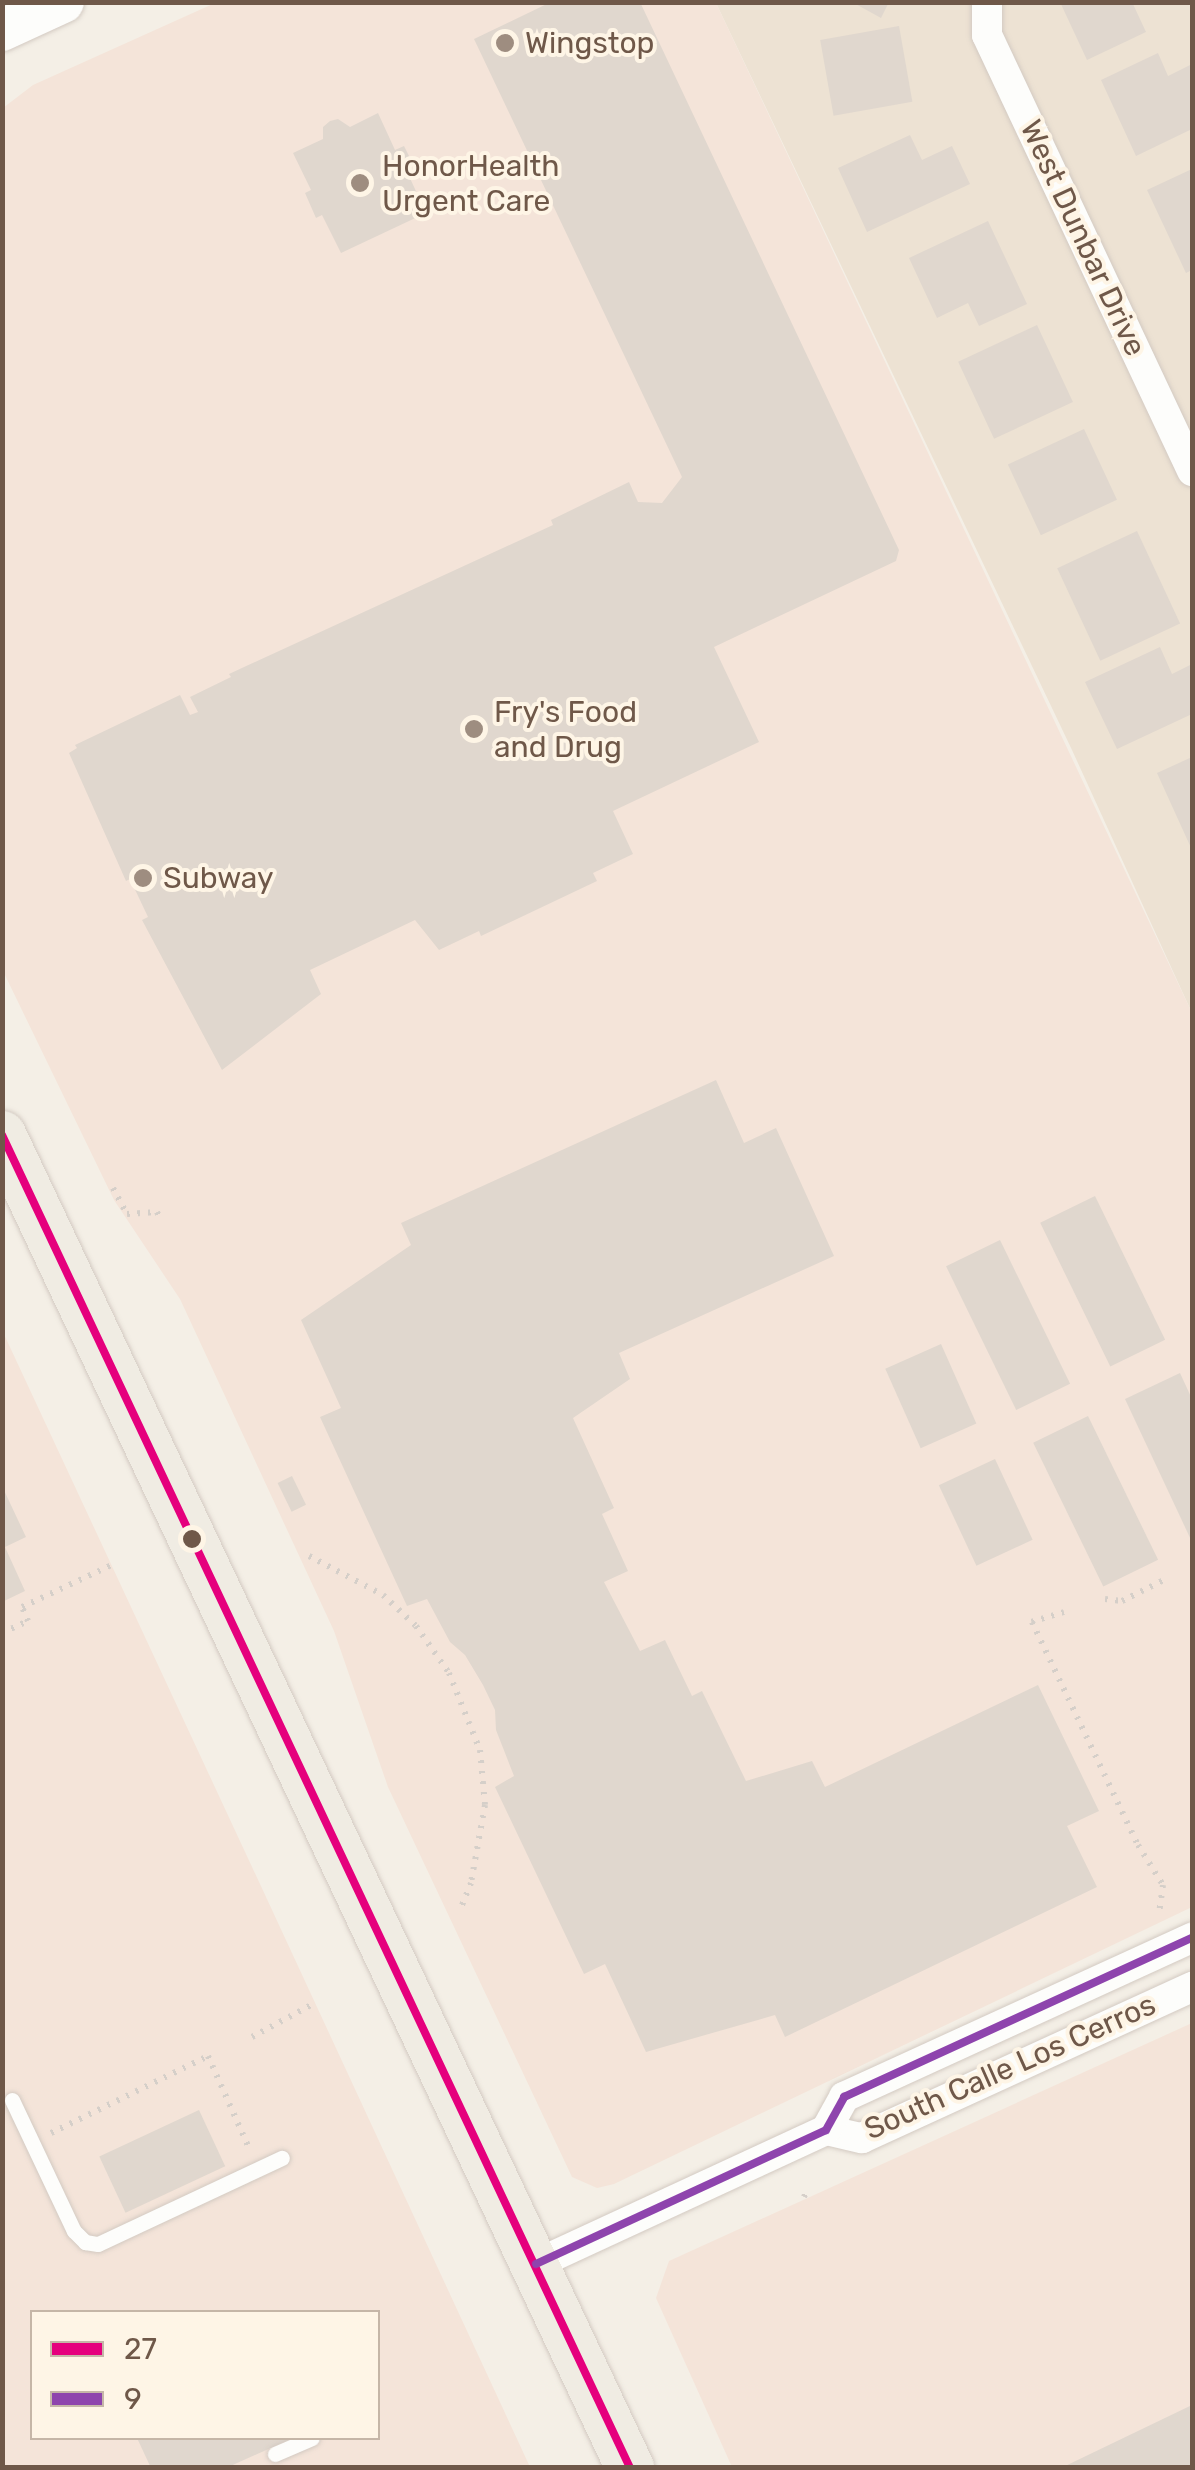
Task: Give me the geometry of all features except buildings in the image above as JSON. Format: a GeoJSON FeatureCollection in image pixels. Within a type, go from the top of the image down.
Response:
{"type":"FeatureCollection","features":[{"type":"Feature","properties":{"kind":"main road"},"geometry":{"type":"LineString","coordinates":[[2,30],[63,2]]}},
{"type":"Feature","properties":{"kind":"main road"},"geometry":{"type":"LineString","coordinates":[[2,1135],[630,2468]]}},
{"type":"Feature","properties":{"kind":"street","name":"West Dunbar Drive"},"geometry":{"type":"LineString","coordinates":[[987,2],[987,36],[1192,471]]}},
{"type":"Feature","properties":{"kind":"street","name":"South Calle Los Cerros"},"geometry":{"type":"LineString","coordinates":[[536,2264],[826,2130],[844,2097],[1192,1938]]}},
{"type":"Feature","properties":{"kind":"street"},"geometry":{"type":"LineString","coordinates":[[1031,2012],[1124,2018],[1169,1976],[1192,1965]]}},
{"type":"Feature","properties":{"kind":"street","name":"South Calle Los Cerros"},"geometry":{"type":"LineString","coordinates":[[826,2130],[862,2138],[1192,1986]]}},
{"type":"Feature","properties":{"kind":"lane"},"geometry":{"type":"LineString","coordinates":[[12,2100],[74,2231],[85,2242],[98,2244],[282,2158]]}},
{"type":"Feature","properties":{"kind":"lane"},"geometry":{"type":"LineString","coordinates":[[275,2454],[307,2440]]}},
{"type":"Feature","properties":{"kind":"path"},"geometry":{"type":"LineString","coordinates":[[113,1188],[127,1214],[156,1212],[160,1218]]}},
{"type":"Feature","properties":{"kind":"path"},"geometry":{"type":"LineString","coordinates":[[309,1556],[383,1595],[416,1626],[449,1673],[480,1750],[485,1804],[471,1883],[459,1912]]}},
{"type":"Feature","properties":{"kind":"path"},"geometry":{"type":"LineString","coordinates":[[2,1633],[28,1621],[22,1607],[116,1564]]}},
{"type":"Feature","properties":{"kind":"path"},"geometry":{"type":"LineString","coordinates":[[1105,1600],[1122,1601],[1168,1578]]}},
{"type":"Feature","properties":{"kind":"path"},"geometry":{"type":"LineString","coordinates":[[1064,1612],[1032,1622],[1138,1845],[1163,1885],[1158,1926]]}},
{"type":"Feature","properties":{"kind":"path"},"geometry":{"type":"LineString","coordinates":[[252,2037],[314,2004]]}},
{"type":"Feature","properties":{"kind":"path"},"geometry":{"type":"LineString","coordinates":[[45,2136],[208,2056],[251,2152]]}},
{"type":"Feature","properties":{"kind":"shaded area"},"geometry":{"type":"Polygon","coordinates":[[[215,3],[716,3],[1192,1013],[1192,1907],[614,2184],[597,2188],[572,2177],[388,1787],[334,1631],[180,1299],[114,1200],[3,971],[3,108],[33,85],[215,3]]]}},
{"type":"Feature","properties":{"kind":"shaded area"},"geometry":{"type":"Polygon","coordinates":[[[716,3],[1192,3],[1192,1013],[1072,750],[716,3]]]}},
{"type":"Feature","properties":{"kind":"shaded area"},"geometry":{"type":"Polygon","coordinates":[[[2,1330],[530,2467],[3,2467],[2,1330]]]}},
{"type":"Feature","properties":{"kind":"shaded area"},"geometry":{"type":"Polygon","coordinates":[[[1192,2023],[1192,2467],[732,2467],[656,2298],[669,2261],[1192,2023]]]}},
{"type":"Feature","properties":{"kind":"transit line","name":"27"},"geometry":{"type":"LineString","coordinates":[[2,1135],[630,2468]]}},
{"type":"Feature","properties":{"kind":"transit line","name":"9"},"geometry":{"type":"LineString","coordinates":[[536,2264],[826,2130],[844,2097],[1192,1938]]}},
{"type":"Feature","properties":{"kind":"place","name":"Wingstop"},"geometry":{"type":"Point","coordinates":[505,43]}},
{"type":"Feature","properties":{"kind":"place","name":"HonorHealth Urgent Care"},"geometry":{"type":"Point","coordinates":[360,183]}},
{"type":"Feature","properties":{"kind":"place","name":"Fry's Food and Drug"},"geometry":{"type":"Point","coordinates":[474,729]}},
{"type":"Feature","properties":{"kind":"place","name":"Subway"},"geometry":{"type":"Point","coordinates":[143,878]}}]}
